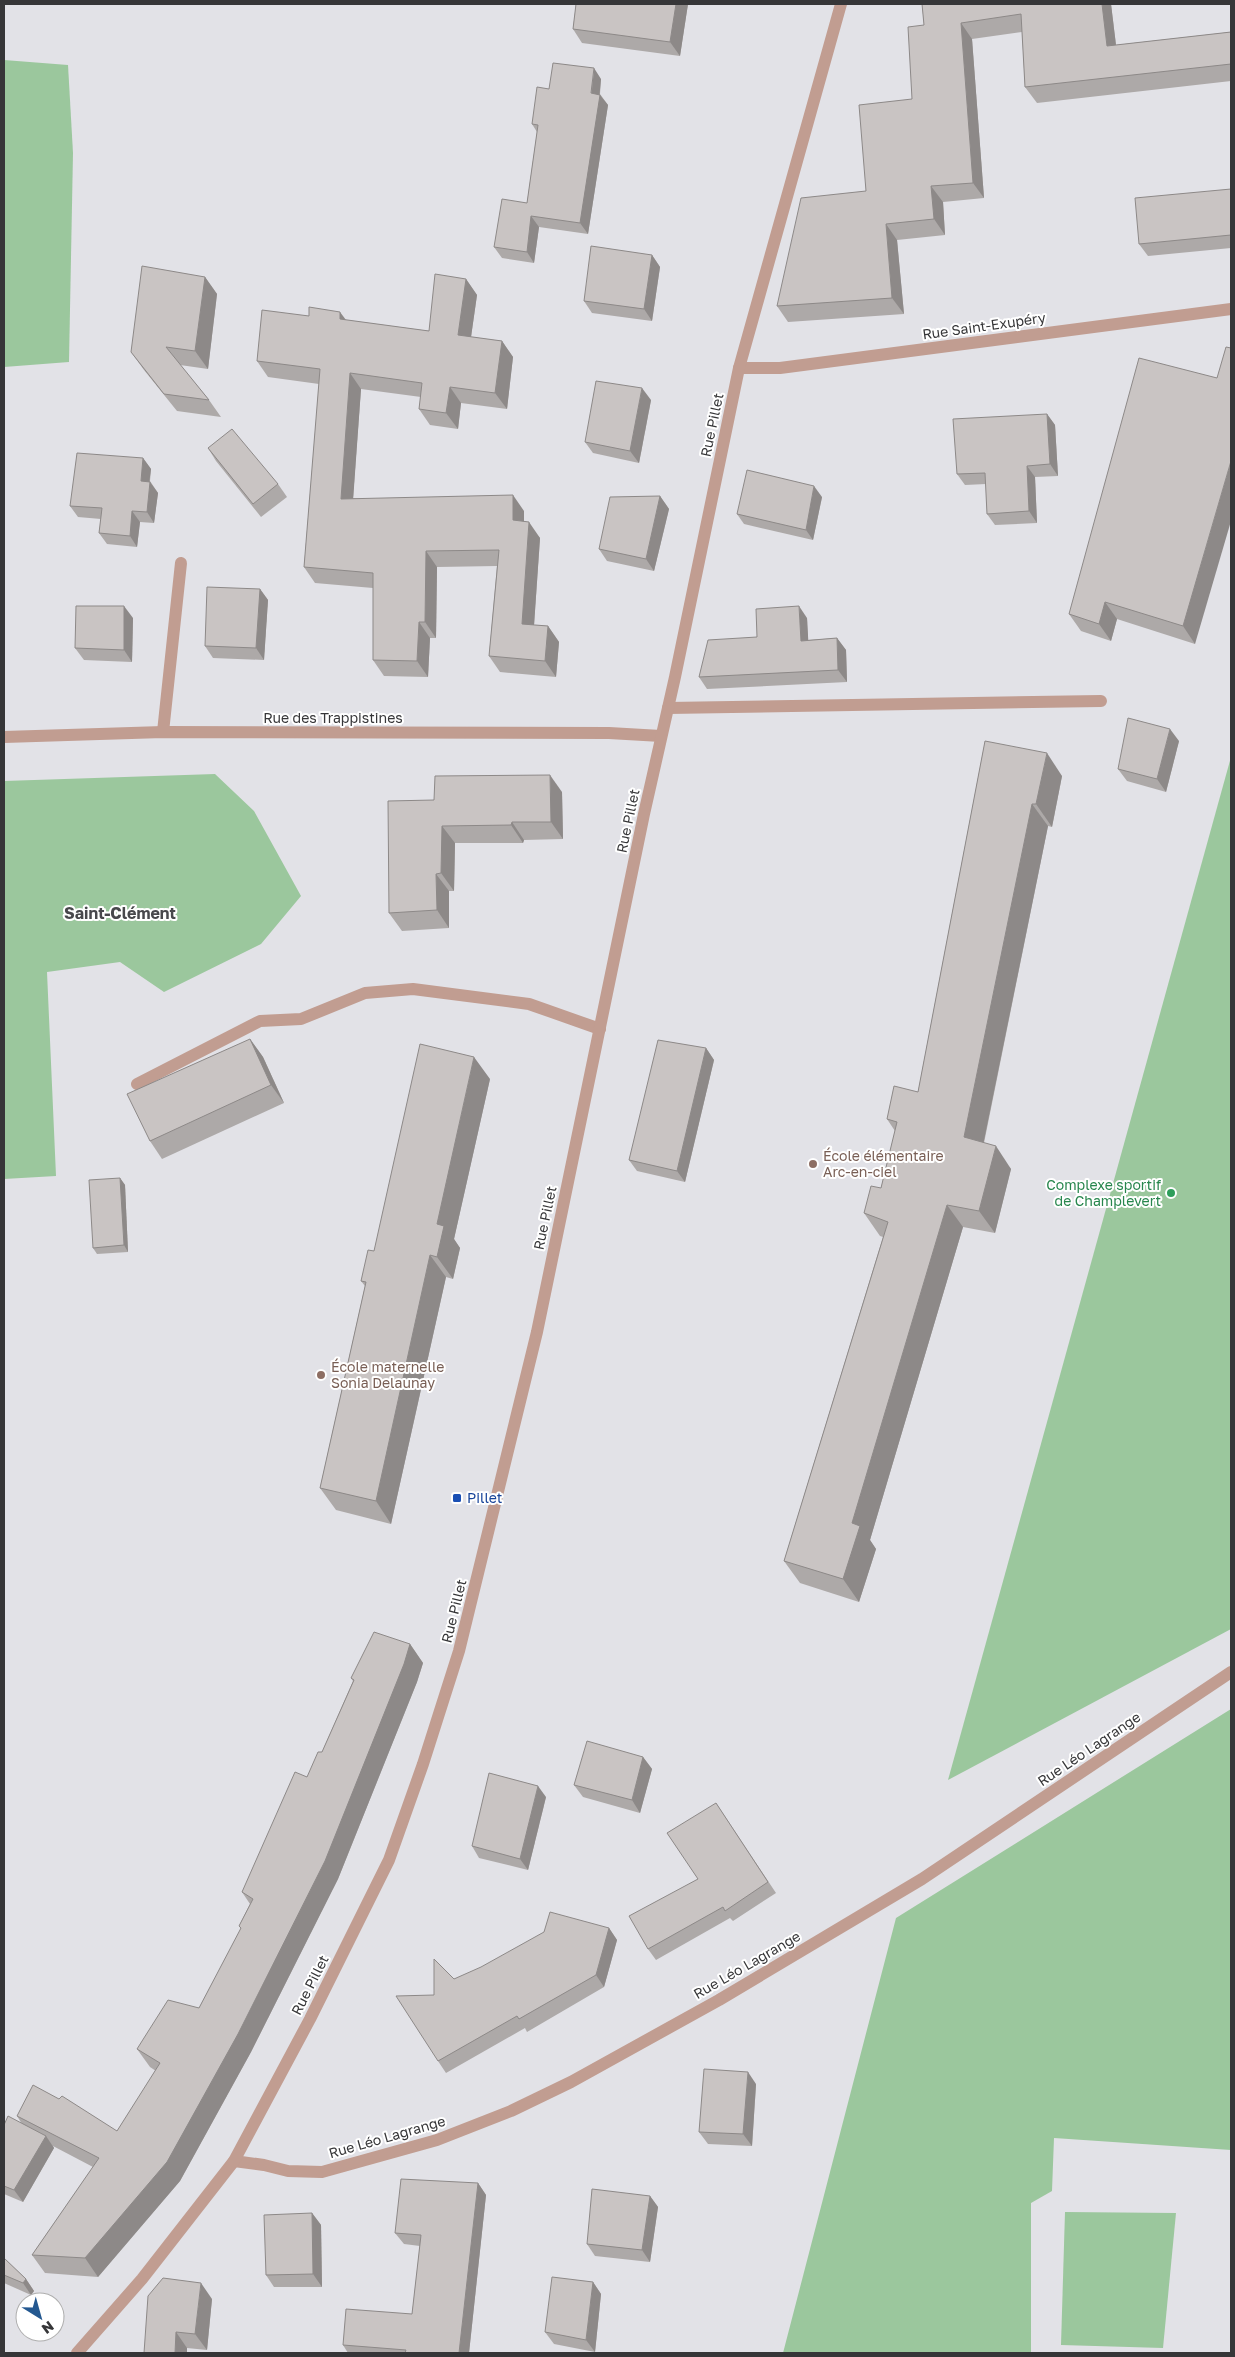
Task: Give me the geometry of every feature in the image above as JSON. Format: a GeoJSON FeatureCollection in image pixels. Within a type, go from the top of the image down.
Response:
{"type":"FeatureCollection","features":[{"type":"Feature","properties":{"kind":"street","name":"Rue Pillet"},"geometry":{"type":"LineString","coordinates":[[77,2353],[142,2280],[234,2161],[310,2019],[389,1860],[450,1680],[459,1652],[537,1332],[740,368],[841,4]]}},
{"type":"Feature","properties":{"kind":"street","name":"Rue Saint-Exupéry"},"geometry":{"type":"LineString","coordinates":[[740,368],[795,367],[1231,308]]}},
{"type":"Feature","properties":{"kind":"street"},"geometry":{"type":"LineString","coordinates":[[163,732],[181,563]]}},
{"type":"Feature","properties":{"kind":"street"},"geometry":{"type":"LineString","coordinates":[[668,708],[1101,701]]}},
{"type":"Feature","properties":{"kind":"street","name":"Rue des Trappistines"},"geometry":{"type":"LineString","coordinates":[[4,736],[163,732],[609,733],[661,736]]}},
{"type":"Feature","properties":{"kind":"street"},"geometry":{"type":"LineString","coordinates":[[137,1084],[260,1020],[301,1019],[365,993],[414,989],[529,1004],[600,1029]]}},
{"type":"Feature","properties":{"kind":"street","name":"Rue Léo Lagrange"},"geometry":{"type":"LineString","coordinates":[[234,2161],[264,2165],[288,2171],[322,2172],[437,2140],[511,2110],[571,2082],[719,2000],[922,1879],[1231,1672]]}},
{"type":"Feature","properties":{"kind":"green space"},"geometry":{"type":"Polygon","coordinates":[[[4,60],[68,65],[73,153],[69,362],[4,367],[4,60]]]}},
{"type":"Feature","properties":{"kind":"green space","name":"Complexe sportif de Champlevert"},"geometry":{"type":"Polygon","coordinates":[[[1231,757],[1231,1629],[948,1780],[1231,757]]]}},
{"type":"Feature","properties":{"kind":"green space"},"geometry":{"type":"Polygon","coordinates":[[[215,774],[254,811],[301,896],[261,944],[164,992],[120,962],[47,972],[56,1176],[4,1179],[4,781],[215,774]]]}},
{"type":"Feature","properties":{"kind":"green space"},"geometry":{"type":"Polygon","coordinates":[[[1231,1709],[1231,2150],[1054,2138],[1052,2191],[1031,2203],[1031,2353],[783,2353],[896,1918],[1231,1709]]]}},
{"type":"Feature","properties":{"kind":"green space"},"geometry":{"type":"Polygon","coordinates":[[[1065,2212],[1176,2213],[1163,2348],[1061,2345],[1065,2212]]]}},
{"type":"Feature","properties":{"kind":"building"},"geometry":{"type":"Polygon","coordinates":[[[576,4],[676,4],[670,42],[573,29],[576,4]]]}},
{"type":"Feature","properties":{"kind":"building"},"geometry":{"type":"Polygon","coordinates":[[[922,4],[1102,4],[1107,46],[1231,32],[1231,64],[1025,87],[1021,14],[961,23],[973,183],[931,186],[934,219],[886,224],[892,298],[777,306],[801,198],[866,191],[859,105],[912,99],[908,27],[924,25],[922,4]]]}},
{"type":"Feature","properties":{"kind":"building"},"geometry":{"type":"Polygon","coordinates":[[[553,63],[594,68],[591,93],[600,95],[580,223],[531,216],[527,252],[494,247],[502,199],[527,203],[538,125],[532,124],[537,87],[549,89],[553,63]]]}},
{"type":"Feature","properties":{"kind":"building"},"geometry":{"type":"Polygon","coordinates":[[[1231,189],[1231,235],[1139,244],[1135,198],[1231,189]]]}},
{"type":"Feature","properties":{"kind":"building"},"geometry":{"type":"Polygon","coordinates":[[[591,246],[652,255],[644,309],[584,301],[591,246]]]}},
{"type":"Feature","properties":{"kind":"building"},"geometry":{"type":"Polygon","coordinates":[[[142,266],[205,277],[195,351],[166,347],[209,400],[164,394],[131,352],[142,266]]]}},
{"type":"Feature","properties":{"kind":"building"},"geometry":{"type":"Polygon","coordinates":[[[435,274],[466,279],[458,335],[502,341],[495,393],[450,387],[446,413],[419,409],[422,383],[350,373],[341,499],[513,495],[513,520],[529,522],[522,624],[548,626],[545,661],[489,656],[499,550],[426,551],[425,622],[419,622],[417,661],[373,660],[373,573],[304,567],[320,369],[257,361],[262,310],[309,316],[309,307],[340,312],[340,319],[429,331],[435,274]]]}},
{"type":"Feature","properties":{"kind":"building"},"geometry":{"type":"Polygon","coordinates":[[[1226,347],[1231,348],[1231,461],[1183,626],[1105,602],[1099,624],[1069,614],[1139,358],[1217,378],[1226,347]]]}},
{"type":"Feature","properties":{"kind":"building"},"geometry":{"type":"Polygon","coordinates":[[[596,381],[642,388],[630,451],[585,442],[596,381]]]}},
{"type":"Feature","properties":{"kind":"building"},"geometry":{"type":"Polygon","coordinates":[[[1047,414],[1050,464],[1027,466],[1029,511],[987,514],[985,473],[957,474],[953,419],[1047,414]]]}},
{"type":"Feature","properties":{"kind":"building"},"geometry":{"type":"Polygon","coordinates":[[[232,429],[278,484],[253,504],[208,448],[232,429]]]}},
{"type":"Feature","properties":{"kind":"building"},"geometry":{"type":"Polygon","coordinates":[[[77,453],[143,458],[141,481],[150,482],[147,512],[132,511],[130,536],[99,533],[102,508],[70,506],[77,453]]]}},
{"type":"Feature","properties":{"kind":"building"},"geometry":{"type":"Polygon","coordinates":[[[747,470],[814,486],[806,530],[737,514],[747,470]]]}},
{"type":"Feature","properties":{"kind":"building"},"geometry":{"type":"Polygon","coordinates":[[[660,496],[646,559],[599,549],[610,497],[660,496]]]}},
{"type":"Feature","properties":{"kind":"building"},"geometry":{"type":"Polygon","coordinates":[[[207,587],[260,589],[256,648],[205,646],[207,587]]]}},
{"type":"Feature","properties":{"kind":"building"},"geometry":{"type":"Polygon","coordinates":[[[76,606],[124,606],[124,650],[75,648],[76,606]]]}},
{"type":"Feature","properties":{"kind":"building"},"geometry":{"type":"Polygon","coordinates":[[[799,606],[801,641],[837,638],[838,670],[699,677],[708,640],[757,637],[756,609],[799,606]]]}},
{"type":"Feature","properties":{"kind":"building"},"geometry":{"type":"Polygon","coordinates":[[[1128,718],[1170,729],[1157,779],[1118,769],[1128,718]]]}},
{"type":"Feature","properties":{"kind":"building"},"geometry":{"type":"Polygon","coordinates":[[[985,741],[1047,753],[1036,804],[1032,804],[964,1137],[996,1146],[979,1211],[947,1205],[852,1523],[860,1526],[843,1579],[784,1561],[888,1222],[864,1213],[871,1186],[881,1188],[897,1122],[887,1119],[894,1086],[918,1092],[985,741]]]}},
{"type":"Feature","properties":{"kind":"building"},"geometry":{"type":"Polygon","coordinates":[[[550,775],[551,822],[512,822],[511,825],[442,826],[441,873],[436,874],[437,910],[389,913],[388,801],[434,800],[435,776],[550,775]]]}},
{"type":"Feature","properties":{"kind":"building"},"geometry":{"type":"Polygon","coordinates":[[[250,1039],[271,1085],[150,1141],[127,1094],[250,1039]]]}},
{"type":"Feature","properties":{"kind":"building"},"geometry":{"type":"Polygon","coordinates":[[[658,1040],[706,1048],[677,1171],[629,1160],[658,1040]]]}},
{"type":"Feature","properties":{"kind":"building"},"geometry":{"type":"Polygon","coordinates":[[[420,1044],[474,1057],[437,1224],[444,1226],[437,1257],[430,1255],[376,1501],[320,1488],[366,1282],[361,1281],[368,1250],[374,1251],[420,1044]]]}},
{"type":"Feature","properties":{"kind":"building"},"geometry":{"type":"Polygon","coordinates":[[[120,1178],[124,1245],[93,1248],[89,1180],[120,1178]]]}},
{"type":"Feature","properties":{"kind":"building"},"geometry":{"type":"Polygon","coordinates":[[[374,1632],[410,1644],[404,1664],[325,1861],[238,2034],[167,2162],[85,2258],[32,2255],[99,2158],[17,2116],[33,2085],[59,2099],[62,2096],[117,2131],[160,2063],[137,2049],[168,2000],[199,2008],[241,1928],[239,1926],[253,1899],[242,1892],[295,1772],[307,1777],[318,1752],[322,1752],[354,1680],[351,1678],[374,1632]]]}},
{"type":"Feature","properties":{"kind":"building"},"geometry":{"type":"Polygon","coordinates":[[[587,1741],[643,1757],[632,1800],[574,1785],[587,1741]]]}},
{"type":"Feature","properties":{"kind":"building"},"geometry":{"type":"Polygon","coordinates":[[[489,1773],[538,1786],[520,1859],[472,1846],[489,1773]]]}},
{"type":"Feature","properties":{"kind":"building"},"geometry":{"type":"Polygon","coordinates":[[[716,1803],[768,1882],[725,1911],[723,1907],[648,1949],[629,1916],[698,1879],[667,1833],[716,1803]]]}},
{"type":"Feature","properties":{"kind":"building"},"geometry":{"type":"Polygon","coordinates":[[[550,1912],[609,1928],[596,1975],[519,2019],[517,2016],[438,2061],[396,1996],[434,1995],[434,1959],[454,1979],[481,1967],[544,1932],[550,1912]]]}},
{"type":"Feature","properties":{"kind":"building"},"geometry":{"type":"Polygon","coordinates":[[[704,2069],[748,2072],[743,2134],[699,2132],[704,2069]]]}},
{"type":"Feature","properties":{"kind":"building"},"geometry":{"type":"Polygon","coordinates":[[[8,2116],[46,2136],[14,2190],[4,2186],[4,2125],[8,2116]]]}},
{"type":"Feature","properties":{"kind":"building"},"geometry":{"type":"Polygon","coordinates":[[[401,2179],[478,2183],[459,2353],[405,2353],[406,2350],[343,2345],[346,2309],[412,2314],[421,2235],[395,2233],[401,2179]]]}},
{"type":"Feature","properties":{"kind":"building"},"geometry":{"type":"Polygon","coordinates":[[[592,2189],[650,2196],[642,2250],[587,2244],[592,2189]]]}},
{"type":"Feature","properties":{"kind":"building"},"geometry":{"type":"Polygon","coordinates":[[[312,2213],[313,2274],[266,2275],[264,2215],[312,2213]]]}},
{"type":"Feature","properties":{"kind":"building"},"geometry":{"type":"Polygon","coordinates":[[[4,2258],[26,2279],[23,2283],[4,2275],[4,2258]]]}},
{"type":"Feature","properties":{"kind":"building"},"geometry":{"type":"Polygon","coordinates":[[[552,2277],[593,2282],[586,2340],[545,2332],[552,2277]]]}},
{"type":"Feature","properties":{"kind":"building"},"geometry":{"type":"Polygon","coordinates":[[[163,2278],[201,2283],[195,2334],[176,2332],[175,2353],[144,2353],[148,2296],[163,2278]]]}},
{"type":"Feature","properties":{"kind":"place","name":"École élémentaire Arc-en-ciel"},"geometry":{"type":"Point","coordinates":[813,1164]}},
{"type":"Feature","properties":{"kind":"place","name":"Complexe sportif de Champlevert"},"geometry":{"type":"Point","coordinates":[1171,1193]}},
{"type":"Feature","properties":{"kind":"place","name":"École maternelle Sonia Delaunay"},"geometry":{"type":"Point","coordinates":[321,1375]}},
{"type":"Feature","properties":{"kind":"place","name":"Pillet"},"geometry":{"type":"Point","coordinates":[457,1498]}},
{"type":"Feature","properties":{"kind":"district","name":"Saint-Clément"},"geometry":{"type":"Point","coordinates":[120,913]}}]}
